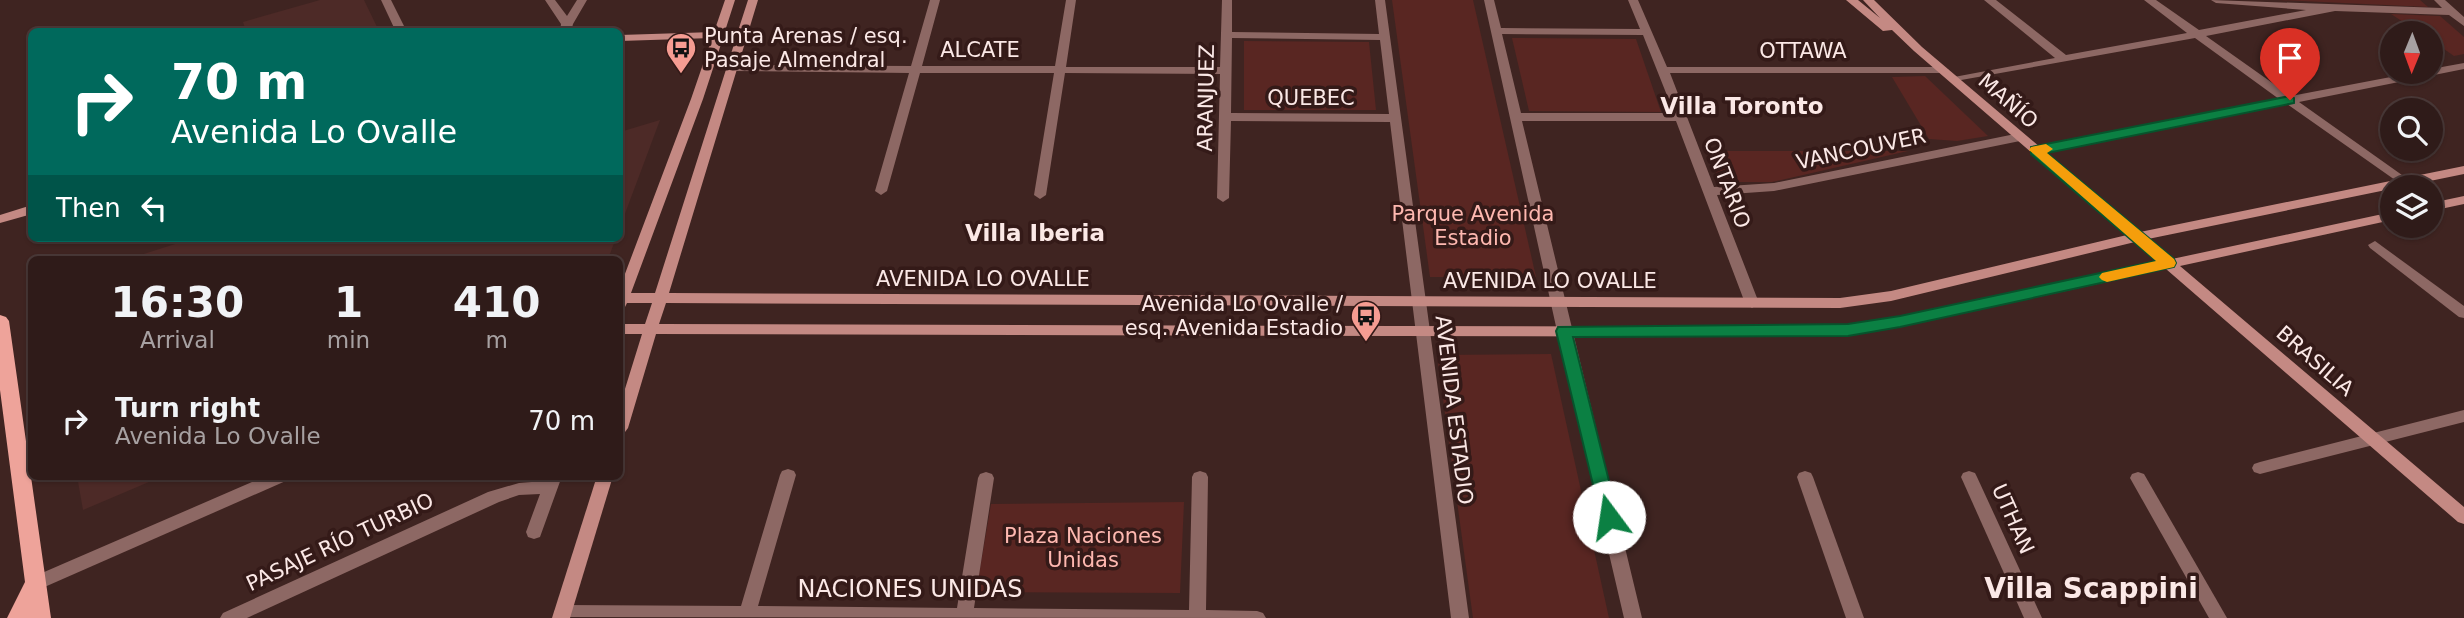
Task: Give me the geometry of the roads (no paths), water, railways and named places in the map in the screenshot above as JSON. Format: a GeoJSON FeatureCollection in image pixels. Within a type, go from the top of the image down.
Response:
{"type":"FeatureCollection","features":[{"type":"Feature","properties":{"kind":"main road"},"geometry":{"type":"LineString","coordinates":[[623,296],[697,99],[730,0]]}},
{"type":"Feature","properties":{"kind":"main road"},"geometry":{"type":"LineString","coordinates":[[623,418],[753,0]]}},
{"type":"Feature","properties":{"kind":"main road","name":"MAÑÍO"},"geometry":{"type":"LineString","coordinates":[[1851,0],[1892,33],[1918,49]]}},
{"type":"Feature","properties":{"kind":"main road","name":"MAÑÍO"},"geometry":{"type":"LineString","coordinates":[[1868,0],[1918,49],[2137,237]]}},
{"type":"Feature","properties":{"kind":"main road"},"geometry":{"type":"LineString","coordinates":[[623,38],[743,34]]}},
{"type":"Feature","properties":{"kind":"main road","name":"AVENIDA LO OVALLE"},"geometry":{"type":"LineString","coordinates":[[2441,175],[2464,170]]}},
{"type":"Feature","properties":{"kind":"main road","name":"AVENIDA LO OVALLE"},"geometry":{"type":"LineString","coordinates":[[623,301],[659,298],[1840,303],[1875,299],[2137,237],[2380,188]]}},
{"type":"Feature","properties":{"kind":"main road"},"geometry":{"type":"LineString","coordinates":[[2443,204],[2464,200]]}},
{"type":"Feature","properties":{"kind":"main road"},"geometry":{"type":"LineString","coordinates":[[0,219],[28,210]]}},
{"type":"Feature","properties":{"kind":"main road"},"geometry":{"type":"LineString","coordinates":[[623,329],[1848,330],[2380,219]]}},
{"type":"Feature","properties":{"kind":"main road","name":"BRASILIA"},"geometry":{"type":"LineString","coordinates":[[2137,237],[2464,517]]}},
{"type":"Feature","properties":{"kind":"main road"},"geometry":{"type":"LineString","coordinates":[[0,321],[40,618]]}},
{"type":"Feature","properties":{"kind":"main road"},"geometry":{"type":"LineString","coordinates":[[562,615],[604,480]]}},
{"type":"Feature","properties":{"kind":"main road"},"geometry":{"type":"LineString","coordinates":[[18,618],[34,584]]}},
{"type":"Feature","properties":{"kind":"street"},"geometry":{"type":"LineString","coordinates":[[386,0],[400,28]]}},
{"type":"Feature","properties":{"kind":"street"},"geometry":{"type":"LineString","coordinates":[[550,0],[566,28]]}},
{"type":"Feature","properties":{"kind":"street"},"geometry":{"type":"LineString","coordinates":[[566,28],[582,0]]}},
{"type":"Feature","properties":{"kind":"street"},"geometry":{"type":"LineString","coordinates":[[881,191],[935,0]]}},
{"type":"Feature","properties":{"kind":"street"},"geometry":{"type":"LineString","coordinates":[[1040,195],[1071,0]]}},
{"type":"Feature","properties":{"kind":"street","name":"ARANJUEZ"},"geometry":{"type":"LineString","coordinates":[[1223,198],[1227,0]]}},
{"type":"Feature","properties":{"kind":"street","name":"AVENIDA ESTADIO"},"geometry":{"type":"LineString","coordinates":[[1380,0],[1460,618]]}},
{"type":"Feature","properties":{"kind":"street"},"geometry":{"type":"LineString","coordinates":[[1489,0],[1633,618]]}},
{"type":"Feature","properties":{"kind":"street","name":"ONTARIO"},"geometry":{"type":"LineString","coordinates":[[1633,0],[1645,32],[1652,41],[1752,303]]}},
{"type":"Feature","properties":{"kind":"street"},"geometry":{"type":"LineString","coordinates":[[1989,0],[2064,60]]}},
{"type":"Feature","properties":{"kind":"street"},"geometry":{"type":"LineString","coordinates":[[2149,0],[2394,175]]}},
{"type":"Feature","properties":{"kind":"street"},"geometry":{"type":"LineString","coordinates":[[2216,0],[2452,12]]}},
{"type":"Feature","properties":{"kind":"street"},"geometry":{"type":"LineString","coordinates":[[2439,0],[2464,23]]}},
{"type":"Feature","properties":{"kind":"street"},"geometry":{"type":"LineString","coordinates":[[1954,80],[2336,8]]}},
{"type":"Feature","properties":{"kind":"street"},"geometry":{"type":"LineString","coordinates":[[1496,31],[1645,32]]}},
{"type":"Feature","properties":{"kind":"street"},"geometry":{"type":"LineString","coordinates":[[1227,35],[1385,37]]}},
{"type":"Feature","properties":{"kind":"street"},"geometry":{"type":"LineString","coordinates":[[2036,150],[2464,66]]}},
{"type":"Feature","properties":{"kind":"street","name":"ALCATE"},"geometry":{"type":"LineString","coordinates":[[733,68],[1226,71]]}},
{"type":"Feature","properties":{"kind":"street","name":"OTTAWA"},"geometry":{"type":"LineString","coordinates":[[1663,70],[1943,71]]}},
{"type":"Feature","properties":{"kind":"street","name":"QUEBEC"},"geometry":{"type":"LineString","coordinates":[[1226,117],[1395,118]]}},
{"type":"Feature","properties":{"kind":"street"},"geometry":{"type":"LineString","coordinates":[[1516,117],[1681,117]]}},
{"type":"Feature","properties":{"kind":"street","name":"VANCOUVER"},"geometry":{"type":"LineString","coordinates":[[1710,191],[1774,187],[2020,137]]}},
{"type":"Feature","properties":{"kind":"street"},"geometry":{"type":"LineString","coordinates":[[2375,245],[2464,313]]}},
{"type":"Feature","properties":{"kind":"street"},"geometry":{"type":"LineString","coordinates":[[2260,468],[2333,447],[2375,440],[2464,416]]}},
{"type":"Feature","properties":{"kind":"street"},"geometry":{"type":"LineString","coordinates":[[748,613],[788,475]]}},
{"type":"Feature","properties":{"kind":"street"},"geometry":{"type":"LineString","coordinates":[[1197,617],[1200,477]]}},
{"type":"Feature","properties":{"kind":"street"},"geometry":{"type":"LineString","coordinates":[[1805,477],[1855,618]]}},
{"type":"Feature","properties":{"kind":"street","name":"UTHAN"},"geometry":{"type":"LineString","coordinates":[[1969,477],[2033,618]]}},
{"type":"Feature","properties":{"kind":"street"},"geometry":{"type":"LineString","coordinates":[[964,616],[986,478]]}},
{"type":"Feature","properties":{"kind":"street"},"geometry":{"type":"LineString","coordinates":[[2138,478],[2218,618]]}},
{"type":"Feature","properties":{"kind":"street"},"geometry":{"type":"LineString","coordinates":[[34,584],[273,480]]}},
{"type":"Feature","properties":{"kind":"street"},"geometry":{"type":"LineString","coordinates":[[534,532],[552,481]]}},
{"type":"Feature","properties":{"kind":"street","name":"PASAJE RÍO TURBIO"},"geometry":{"type":"LineString","coordinates":[[229,618],[494,497],[552,481]]}},
{"type":"Feature","properties":{"kind":"street","name":"NACIONES UNIDAS"},"geometry":{"type":"LineString","coordinates":[[562,615],[748,613],[1257,618]]}},
{"type":"Feature","properties":{"kind":"place","name":"Punta Arenas / esq. Pasaje Almendral"},"geometry":{"type":"Point","coordinates":[681,75]}},
{"type":"Feature","properties":{"kind":"place","name":"Avenida Lo Ovalle / esq. Avenida Estadio"},"geometry":{"type":"Point","coordinates":[1366,343]}},
{"type":"Feature","properties":{"kind":"district","name":"Villa Toronto"},"geometry":{"type":"Point","coordinates":[1742,106]}},
{"type":"Feature","properties":{"kind":"district","name":"Villa Iberia"},"geometry":{"type":"Point","coordinates":[1035,233]}},
{"type":"Feature","properties":{"kind":"district","name":"Villa Scappini"},"geometry":{"type":"Point","coordinates":[2091,588]}},
{"type":"Feature","properties":{"kind":"park label","name":"Parque Avenida Estadio"},"geometry":{"type":"Point","coordinates":[1473,226]}},
{"type":"Feature","properties":{"kind":"park label","name":"Plaza Naciones Unidas"},"geometry":{"type":"Point","coordinates":[1083,548]}}]}
